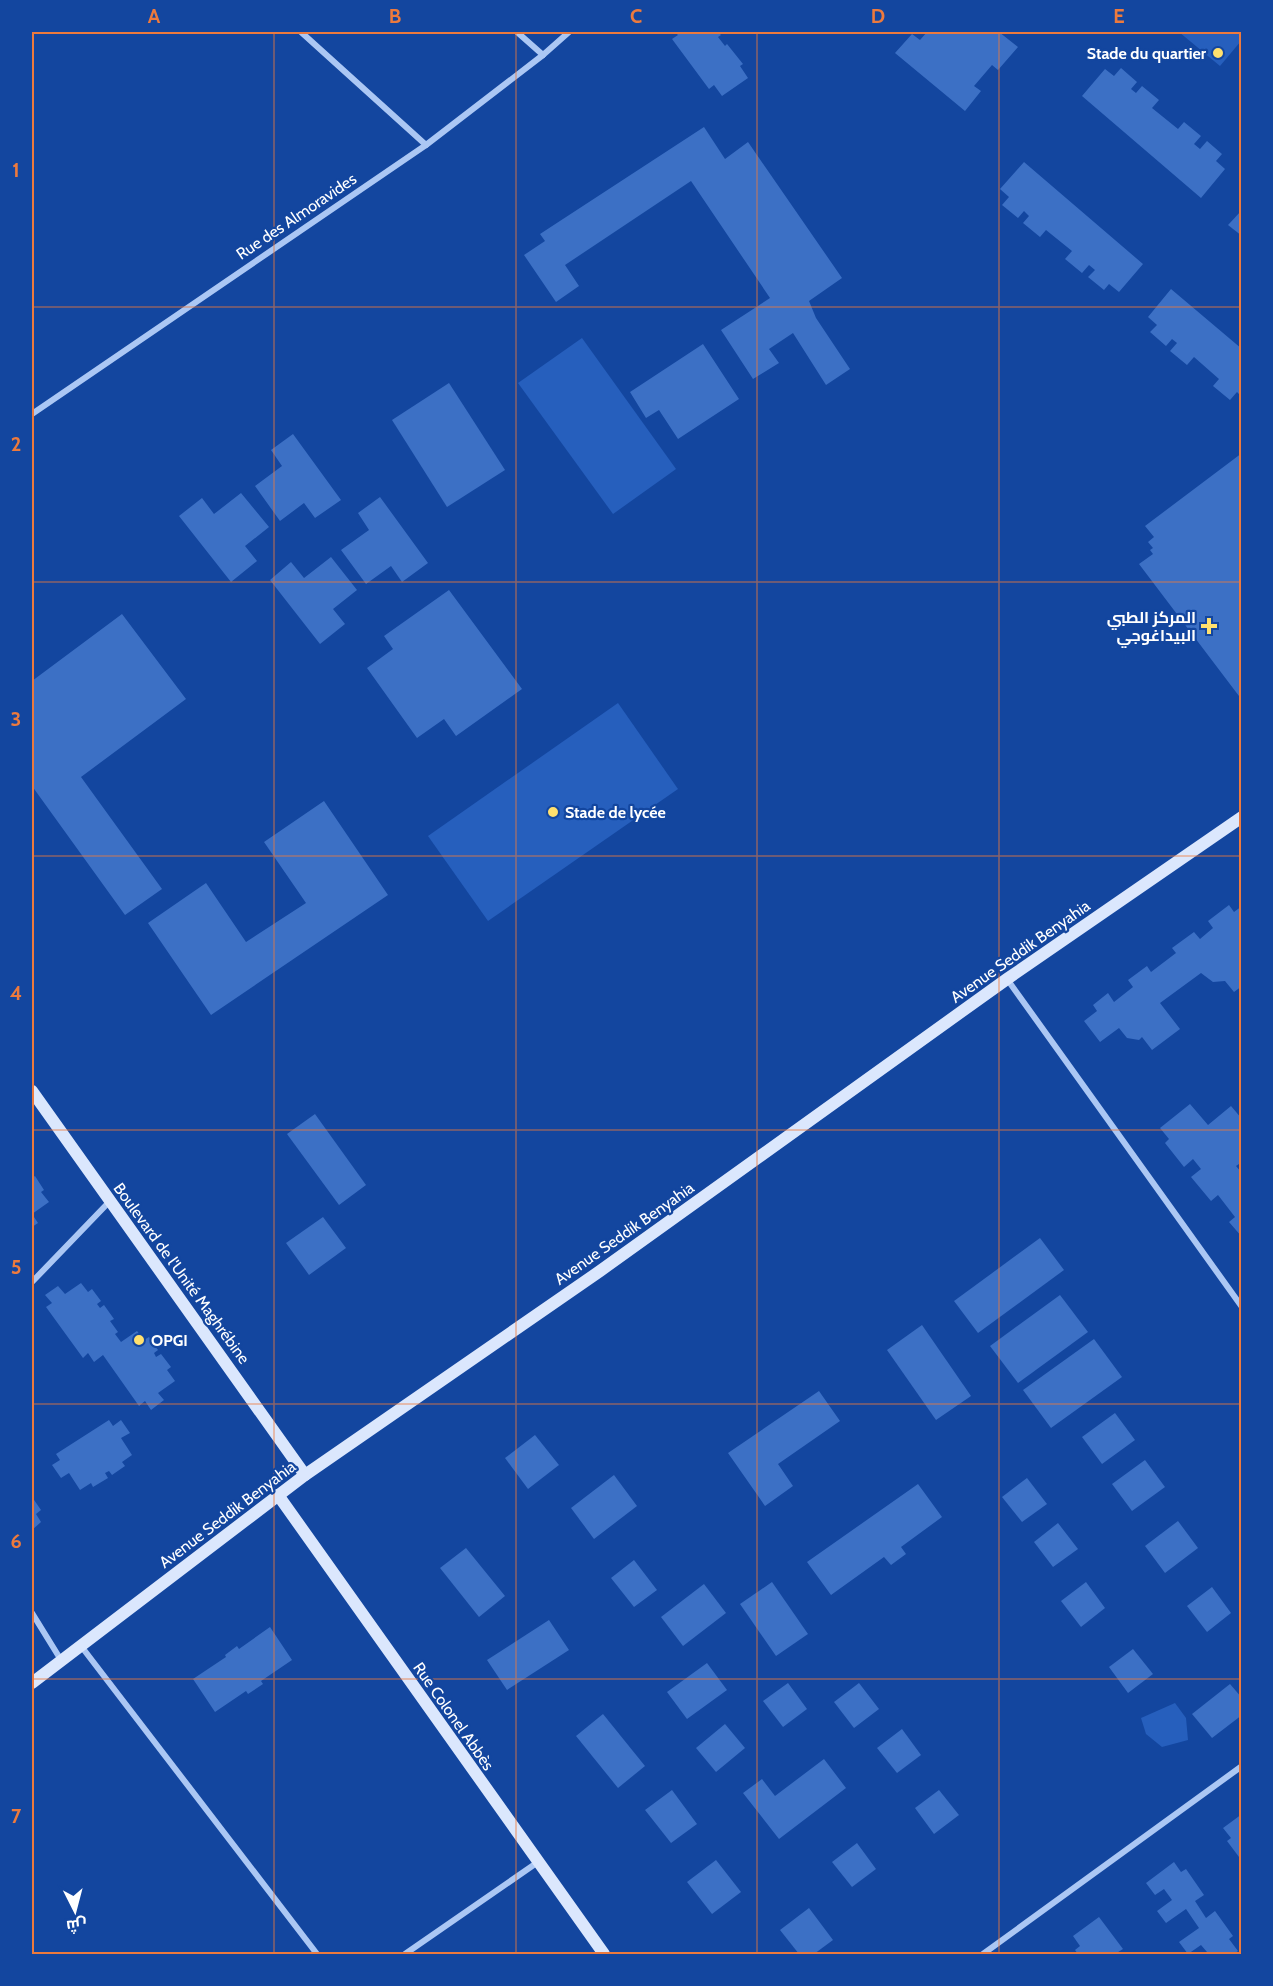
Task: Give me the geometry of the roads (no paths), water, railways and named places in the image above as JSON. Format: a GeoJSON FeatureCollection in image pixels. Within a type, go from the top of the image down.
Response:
{"type":"FeatureCollection","features":[{"type":"Feature","properties":{"kind":"street"},"geometry":{"type":"LineString","coordinates":[[301,32],[426,145]]}},
{"type":"Feature","properties":{"kind":"street"},"geometry":{"type":"LineString","coordinates":[[517,32],[543,55]]}},
{"type":"Feature","properties":{"kind":"street","name":"Rue des Almoravides"},"geometry":{"type":"LineString","coordinates":[[32,414],[426,145],[543,55],[569,32]]}},
{"type":"Feature","properties":{"kind":"street","name":"Avenue Seddik Benyahia"},"geometry":{"type":"LineString","coordinates":[[32,1683],[305,1475],[600,1271],[1007,979],[1242,816]]}},
{"type":"Feature","properties":{"kind":"street"},"geometry":{"type":"LineString","coordinates":[[1007,979],[1242,1307]]}},
{"type":"Feature","properties":{"kind":"street","name":"Boulevard de l'Unité Maghrébine"},"geometry":{"type":"LineString","coordinates":[[32,1091],[305,1475]]}},
{"type":"Feature","properties":{"kind":"street"},"geometry":{"type":"LineString","coordinates":[[32,1282],[110,1201]]}},
{"type":"Feature","properties":{"kind":"street","name":"Rue Colonel Abbès"},"geometry":{"type":"LineString","coordinates":[[278,1495],[604,1954]]}},
{"type":"Feature","properties":{"kind":"street"},"geometry":{"type":"LineString","coordinates":[[32,1614],[61,1660]]}},
{"type":"Feature","properties":{"kind":"street"},"geometry":{"type":"LineString","coordinates":[[80,1645],[317,1954]]}},
{"type":"Feature","properties":{"kind":"street"},"geometry":{"type":"LineString","coordinates":[[983,1954],[1242,1766]]}},
{"type":"Feature","properties":{"kind":"street"},"geometry":{"type":"LineString","coordinates":[[405,1954],[538,1862]]}},
{"type":"Feature","properties":{"kind":"place","name":"Stade du quartier"},"geometry":{"type":"Point","coordinates":[1218,53]}},
{"type":"Feature","properties":{"kind":"place","name":"المركز الطبي البيداغوجي"},"geometry":{"type":"Point","coordinates":[1209,626]}},
{"type":"Feature","properties":{"kind":"place","name":"Stade de lycée"},"geometry":{"type":"Point","coordinates":[553,812]}},
{"type":"Feature","properties":{"kind":"place","name":"OPGI"},"geometry":{"type":"Point","coordinates":[139,1340]}}]}
